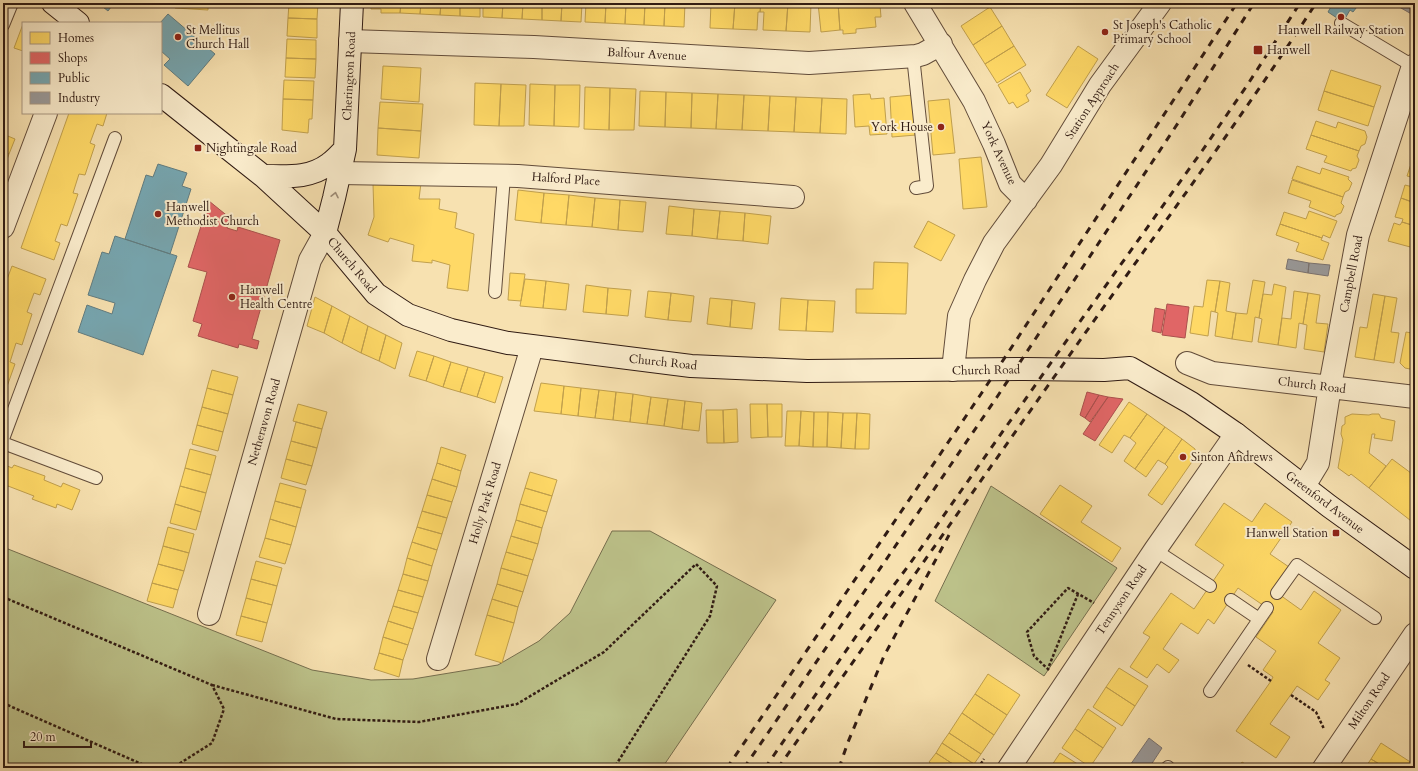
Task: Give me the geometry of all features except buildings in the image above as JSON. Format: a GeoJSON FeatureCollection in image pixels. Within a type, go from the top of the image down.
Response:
{"type":"FeatureCollection","features":[{"type":"Feature","properties":{"kind":"street"},"geometry":{"type":"LineString","coordinates":[[53,3],[77,22]]}},
{"type":"Feature","properties":{"kind":"street","name":"Cherington Road"},"geometry":{"type":"LineString","coordinates":[[325,233],[345,149],[352,3]]}},
{"type":"Feature","properties":{"kind":"street","name":"York Avenue"},"geometry":{"type":"LineString","coordinates":[[915,3],[974,101],[994,144],[1010,184],[1026,200]]}},
{"type":"Feature","properties":{"kind":"street","name":"Station Approach"},"geometry":{"type":"LineString","coordinates":[[1026,200],[1051,165],[1100,85],[1160,3]]}},
{"type":"Feature","properties":{"kind":"street","name":"Balfour Avenue"},"geometry":{"type":"LineString","coordinates":[[350,41],[534,47],[809,63],[914,56],[923,54],[941,44]]}},
{"type":"Feature","properties":{"kind":"street","name":"Campbell Road"},"geometry":{"type":"LineString","coordinates":[[1304,486],[1318,462],[1330,386],[1358,235],[1414,66]]}},
{"type":"Feature","properties":{"kind":"street","name":"Church Road"},"geometry":{"type":"LineString","coordinates":[[162,96],[263,176],[325,233],[376,294],[408,315],[451,330],[532,347],[691,366],[807,371],[1025,369],[1104,370],[1130,368],[1191,403],[1236,434]]}},
{"type":"Feature","properties":{"kind":"street"},"geometry":{"type":"LineString","coordinates":[[3,227],[46,114]]}},
{"type":"Feature","properties":{"kind":"street"},"geometry":{"type":"LineString","coordinates":[[263,176],[310,174],[329,164],[345,149]]}},
{"type":"Feature","properties":{"kind":"street","name":"Halford Place"},"geometry":{"type":"LineString","coordinates":[[339,173],[518,176],[793,197]]}},
{"type":"Feature","properties":{"kind":"street"},"geometry":{"type":"LineString","coordinates":[[953,370],[959,316],[994,243],[1026,200]]}},
{"type":"Feature","properties":{"kind":"street","name":"Netheravon Road"},"geometry":{"type":"LineString","coordinates":[[209,614],[310,260],[325,233]]}},
{"type":"Feature","properties":{"kind":"street","name":"Holly Park Road"},"geometry":{"type":"LineString","coordinates":[[438,659],[532,347]]}},
{"type":"Feature","properties":{"kind":"street","name":"Church Road"},"geometry":{"type":"LineString","coordinates":[[1187,363],[1212,373],[1415,397]]}},
{"type":"Feature","properties":{"kind":"street","name":"Greenford Avenue"},"geometry":{"type":"LineString","coordinates":[[1236,434],[1329,506],[1415,568]]}},
{"type":"Feature","properties":{"kind":"street","name":"Tennyson Road"},"geometry":{"type":"LineString","coordinates":[[1009,768],[1155,550],[1236,434]]}},
{"type":"Feature","properties":{"kind":"street","name":"Milton Road"},"geometry":{"type":"LineString","coordinates":[[1330,760],[1415,634]]}},
{"type":"Feature","properties":{"kind":"lane"},"geometry":{"type":"LineString","coordinates":[[3,25],[12,3]]}},
{"type":"Feature","properties":{"kind":"lane"},"geometry":{"type":"LineString","coordinates":[[1340,22],[1414,66]]}},
{"type":"Feature","properties":{"kind":"lane"},"geometry":{"type":"LineString","coordinates":[[914,56],[927,186],[916,188]]}},
{"type":"Feature","properties":{"kind":"lane"},"geometry":{"type":"LineString","coordinates":[[3,439],[115,138]]}},
{"type":"Feature","properties":{"kind":"lane"},"geometry":{"type":"LineString","coordinates":[[495,292],[504,176]]}},
{"type":"Feature","properties":{"kind":"lane"},"geometry":{"type":"LineString","coordinates":[[3,443],[96,478]]}},
{"type":"Feature","properties":{"kind":"lane"},"geometry":{"type":"LineString","coordinates":[[1155,550],[1210,586]]}},
{"type":"Feature","properties":{"kind":"lane"},"geometry":{"type":"LineString","coordinates":[[1277,593],[1297,565],[1375,618]]}},
{"type":"Feature","properties":{"kind":"lane"},"geometry":{"type":"LineString","coordinates":[[1231,600],[1259,619]]}},
{"type":"Feature","properties":{"kind":"lane"},"geometry":{"type":"LineString","coordinates":[[1210,691],[1267,608]]}},
{"type":"Feature","properties":{"kind":"path"},"geometry":{"type":"LineString","coordinates":[[3,597],[212,685],[336,719],[419,722],[517,704],[604,652],[696,564],[717,586],[710,616],[614,768]]}},
{"type":"Feature","properties":{"kind":"path"},"geometry":{"type":"LineString","coordinates":[[1052,671],[1034,656],[1028,632],[1068,588],[1098,605]]}},
{"type":"Feature","properties":{"kind":"path"},"geometry":{"type":"LineString","coordinates":[[1048,669],[1078,594]]}},
{"type":"Feature","properties":{"kind":"path"},"geometry":{"type":"LineString","coordinates":[[1234,656],[1271,681]]}},
{"type":"Feature","properties":{"kind":"path"},"geometry":{"type":"LineString","coordinates":[[3,703],[146,766],[176,767],[212,743],[224,709],[212,685]]}},
{"type":"Feature","properties":{"kind":"path"},"geometry":{"type":"LineString","coordinates":[[1291,695],[1316,712],[1330,760]]}},
{"type":"Feature","properties":{"kind":"path"},"geometry":{"type":"LineString","coordinates":[[978,768],[984,759]]}},
{"type":"Feature","properties":{"kind":"green space"},"geometry":{"type":"Polygon","coordinates":[[[991,486],[1117,568],[1044,676],[935,601],[991,486]]]}},
{"type":"Feature","properties":{"kind":"green space"},"geometry":{"type":"Polygon","coordinates":[[[612,531],[650,531],[776,600],[662,768],[3,768],[3,547],[312,670],[371,680],[413,679],[498,665],[539,641],[570,613],[612,531]]]}},
{"type":"Feature","properties":{"kind":"railway"},"geometry":{"type":"LineString","coordinates":[[727,768],[981,394],[1237,3]]}},
{"type":"Feature","properties":{"kind":"railway"},"geometry":{"type":"LineString","coordinates":[[744,768],[997,397],[1178,123],[1254,3]]}},
{"type":"Feature","properties":{"kind":"railway"},"geometry":{"type":"LineString","coordinates":[[765,768],[861,629],[909,565],[1202,151],[1248,84],[1300,3]]}},
{"type":"Feature","properties":{"kind":"railway"},"geometry":{"type":"LineString","coordinates":[[778,768],[1209,160],[1316,3]]}},
{"type":"Feature","properties":{"kind":"railway"},"geometry":{"type":"LineString","coordinates":[[839,768],[848,742],[884,656],[949,535]]}},
{"type":"Feature","properties":{"kind":"place","name":"Hanwell Railway Station"},"geometry":{"type":"Point","coordinates":[1341,17]}},
{"type":"Feature","properties":{"kind":"place","name":"St Joseph's Catholic Primary School"},"geometry":{"type":"Point","coordinates":[1105,32]}},
{"type":"Feature","properties":{"kind":"place","name":"St Mellitus Church Hall"},"geometry":{"type":"Point","coordinates":[178,37]}},
{"type":"Feature","properties":{"kind":"place","name":"Hanwell"},"geometry":{"type":"Point","coordinates":[1258,50]}},
{"type":"Feature","properties":{"kind":"place","name":"York House"},"geometry":{"type":"Point","coordinates":[941,127]}},
{"type":"Feature","properties":{"kind":"place","name":"Nightingale Road"},"geometry":{"type":"Point","coordinates":[198,148]}},
{"type":"Feature","properties":{"kind":"place","name":"Hanwell Methodist Church"},"geometry":{"type":"Point","coordinates":[158,214]}},
{"type":"Feature","properties":{"kind":"place","name":"Hanwell Health Centre"},"geometry":{"type":"Point","coordinates":[232,297]}},
{"type":"Feature","properties":{"kind":"place","name":"Sinton Andrews"},"geometry":{"type":"Point","coordinates":[1183,457]}},
{"type":"Feature","properties":{"kind":"place","name":"Hanwell Station"},"geometry":{"type":"Point","coordinates":[1336,533]}}]}
